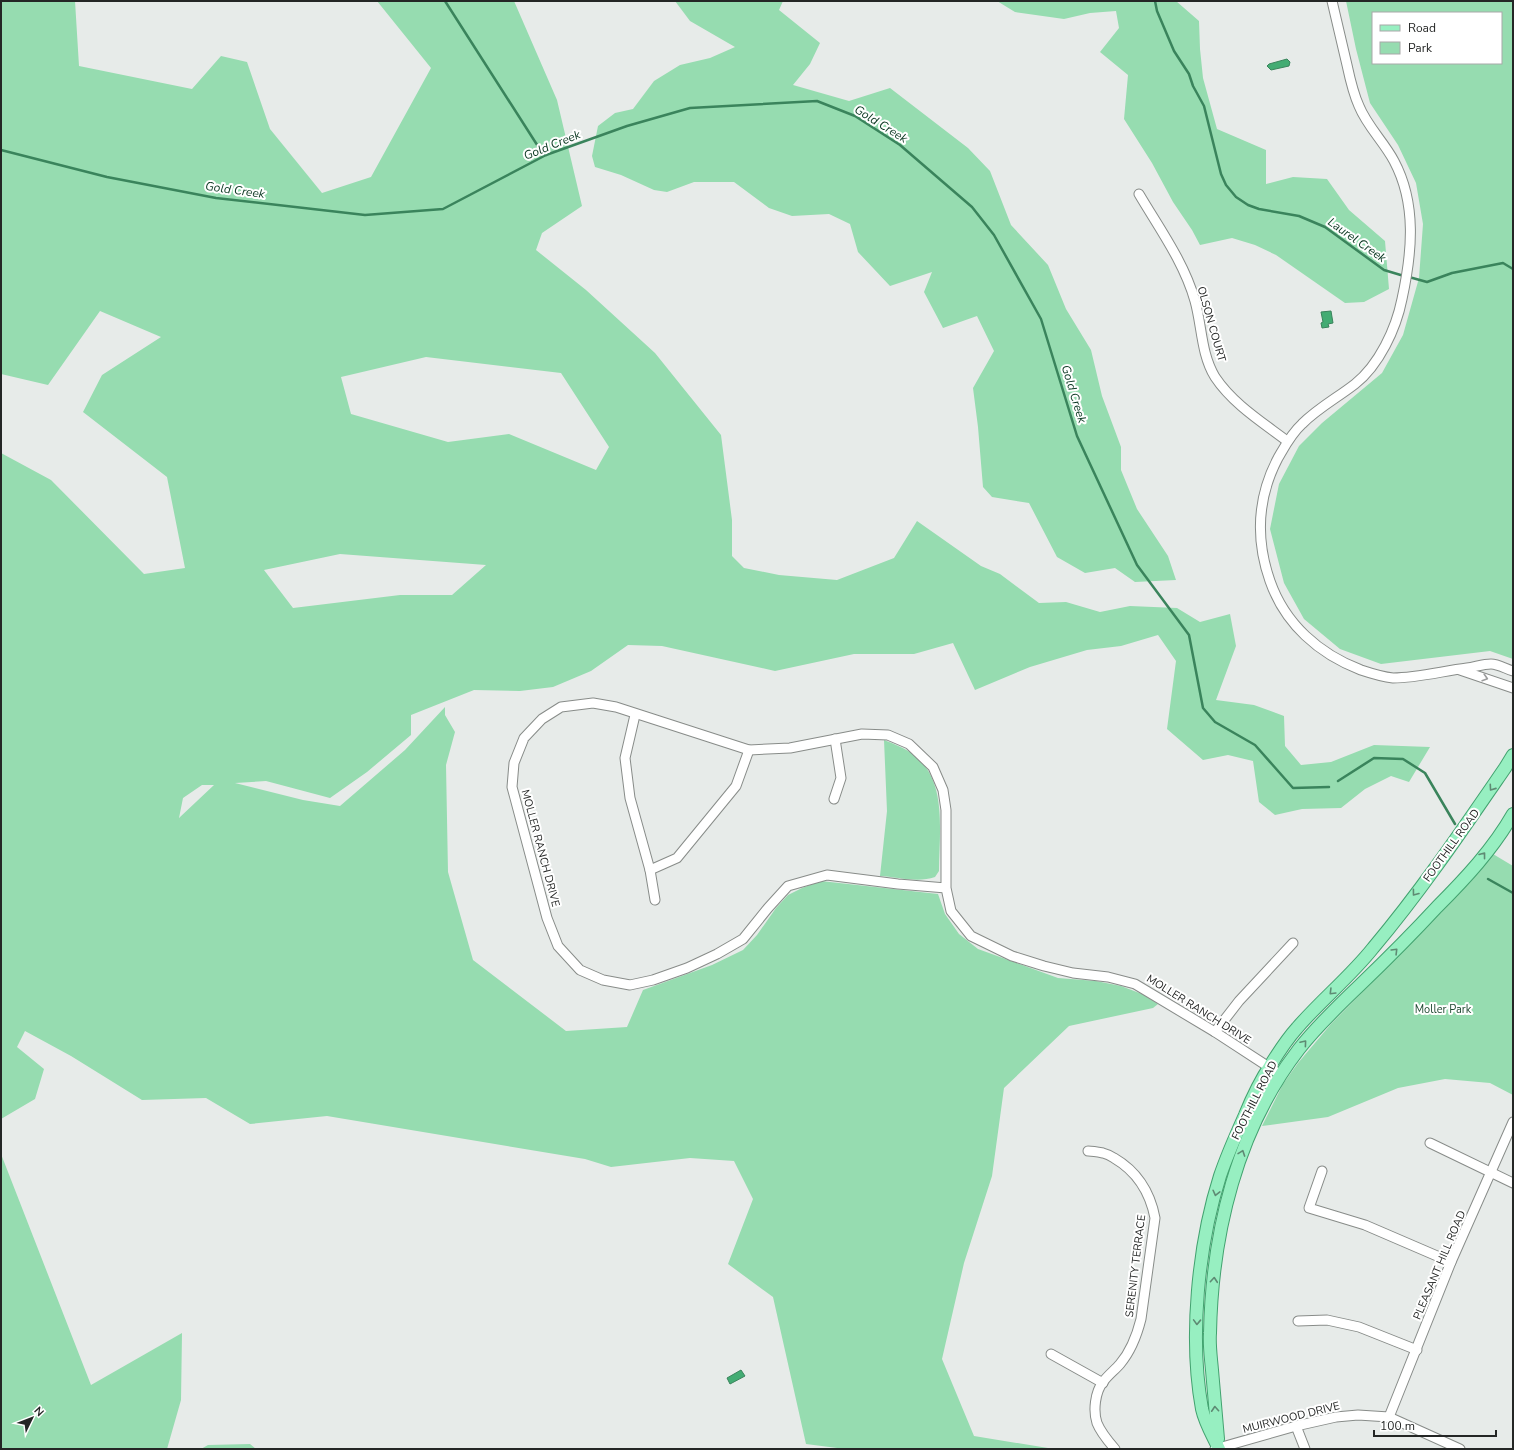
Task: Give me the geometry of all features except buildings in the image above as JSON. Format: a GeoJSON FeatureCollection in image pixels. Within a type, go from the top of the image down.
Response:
{"type":"FeatureCollection","features":[{"type":"Feature","properties":{"kind":"main road","name":"FOOTHILL ROAD"},"geometry":{"type":"LineString","coordinates":[[1217,1449],[1202,1412],[1197,1375],[1198,1299],[1202,1257],[1210,1216],[1225,1160],[1268,1067],[1297,1027],[1354,970],[1384,934],[1452,844],[1513,755]]}},
{"type":"Feature","properties":{"kind":"main road","name":"FOOTHILL ROAD"},"geometry":{"type":"LineString","coordinates":[[1217,1449],[1210,1334],[1216,1259],[1222,1219],[1242,1151],[1260,1110],[1281,1075],[1299,1049],[1316,1029],[1466,878],[1496,840],[1513,814]]}},
{"type":"Feature","properties":{"kind":"street"},"geometry":{"type":"LineString","coordinates":[[1332,1],[1353,90],[1359,107],[1394,161],[1404,184],[1409,203],[1411,221],[1409,250],[1402,301],[1387,342],[1372,366],[1356,383],[1316,411],[1300,425],[1287,441],[1269,476],[1260,508],[1260,533],[1264,564],[1273,591],[1285,613],[1303,635],[1323,651],[1362,671],[1391,678],[1492,664],[1513,671]]}},
{"type":"Feature","properties":{"kind":"street","name":"OLSON COURT"},"geometry":{"type":"LineString","coordinates":[[1139,194],[1180,262],[1195,301],[1203,347],[1214,376],[1229,396],[1287,441]]}},
{"type":"Feature","properties":{"kind":"street"},"geometry":{"type":"LineString","coordinates":[[1456,669],[1513,688]]}},
{"type":"Feature","properties":{"kind":"street","name":"MOLLER RANCH DRIVE"},"geometry":{"type":"LineString","coordinates":[[946,888],[898,884],[827,875],[788,886],[743,938],[717,954],[686,968],[653,980],[630,985],[603,980],[580,970],[558,946],[547,918],[512,787],[514,763],[524,738],[542,720],[561,707],[593,703],[616,707],[635,715],[749,750],[790,748],[862,734],[888,735],[909,744],[933,767],[943,790],[946,810],[946,888],[951,912],[971,936],[1012,956],[1044,966],[1073,973],[1108,977],[1135,984],[1215,1032],[1281,1075]]}},
{"type":"Feature","properties":{"kind":"street"},"geometry":{"type":"LineString","coordinates":[[635,715],[625,758],[630,798],[650,870],[655,900]]}},
{"type":"Feature","properties":{"kind":"street"},"geometry":{"type":"LineString","coordinates":[[834,798],[841,778],[835,739]]}},
{"type":"Feature","properties":{"kind":"street"},"geometry":{"type":"LineString","coordinates":[[650,870],[677,858],[727,798],[736,786],[749,750]]}},
{"type":"Feature","properties":{"kind":"street"},"geometry":{"type":"LineString","coordinates":[[1215,1032],[1239,1001],[1293,943]]}},
{"type":"Feature","properties":{"kind":"street","name":"PLEASANT HILL ROAD"},"geometry":{"type":"LineString","coordinates":[[1389,1417],[1451,1262],[1492,1173],[1513,1122]]}},
{"type":"Feature","properties":{"kind":"street"},"geometry":{"type":"LineString","coordinates":[[1430,1143],[1513,1182]]}},
{"type":"Feature","properties":{"kind":"street","name":"SERENITY TERRACE"},"geometry":{"type":"LineString","coordinates":[[1088,1151],[1105,1153],[1132,1171],[1142,1183],[1149,1195],[1153,1205],[1155,1218],[1142,1319],[1136,1335],[1121,1363],[1102,1383],[1097,1395],[1097,1423],[1106,1439],[1115,1449]]}},
{"type":"Feature","properties":{"kind":"street"},"geometry":{"type":"LineString","coordinates":[[1322,1171],[1309,1208],[1365,1225],[1451,1262]]}},
{"type":"Feature","properties":{"kind":"street"},"geometry":{"type":"LineString","coordinates":[[1298,1320],[1327,1320],[1359,1327],[1417,1350]]}},
{"type":"Feature","properties":{"kind":"street"},"geometry":{"type":"LineString","coordinates":[[1050,1354],[1102,1383]]}},
{"type":"Feature","properties":{"kind":"street","name":"MUIRWOOD DRIVE"},"geometry":{"type":"LineString","coordinates":[[1217,1449],[1296,1426],[1336,1417],[1358,1415],[1389,1417],[1460,1449]]}},
{"type":"Feature","properties":{"kind":"street"},"geometry":{"type":"LineString","coordinates":[[1296,1426],[1305,1449]]}},
{"type":"Feature","properties":{"kind":"green space"},"geometry":{"type":"Polygon","coordinates":[[[1,1],[75,1],[79,66],[192,89],[221,56],[247,62],[270,129],[322,193],[371,177],[431,68],[377,1],[514,1],[557,100],[582,206],[542,233],[536,250],[586,290],[655,353],[721,435],[732,520],[732,556],[744,568],[779,575],[837,580],[894,558],[917,521],[981,566],[1000,574],[1039,603],[1066,602],[1100,612],[1130,606],[1177,608],[1200,622],[1230,614],[1236,646],[1216,700],[1254,705],[1284,716],[1285,746],[1301,765],[1331,762],[1374,745],[1430,747],[1409,782],[1391,776],[1365,789],[1341,808],[1302,809],[1275,815],[1259,802],[1253,761],[1228,755],[1203,760],[1167,729],[1176,661],[1158,635],[1121,646],[1087,650],[1030,667],[975,690],[953,643],[914,654],[854,654],[775,671],[662,646],[628,645],[591,671],[553,687],[520,691],[474,690],[411,715],[411,735],[367,772],[330,798],[266,781],[235,783],[303,800],[340,806],[405,750],[445,707],[445,715],[455,732],[446,765],[448,872],[473,960],[566,1031],[627,1027],[643,990],[712,965],[743,950],[757,935],[776,908],[788,895],[821,881],[938,894],[945,914],[959,934],[978,949],[1058,978],[1096,981],[1121,986],[1142,994],[1158,1004],[1153,1008],[1069,1026],[1004,1088],[992,1176],[964,1263],[942,1359],[974,1436],[1054,1449],[845,1449],[806,1444],[773,1297],[728,1264],[753,1199],[734,1161],[690,1158],[611,1167],[585,1159],[327,1116],[250,1124],[206,1098],[142,1100],[71,1056],[25,1031],[17,1047],[44,1069],[35,1099],[1,1119],[1,453],[51,480],[144,574],[185,568],[167,477],[83,412],[102,375],[161,337],[100,311],[48,385],[1,374],[1,1]],[[426,357],[341,377],[351,414],[448,442],[509,434],[596,470],[609,447],[561,373],[426,357]],[[340,554],[264,570],[293,608],[400,595],[452,595],[486,565],[340,554]],[[202,785],[183,798],[179,818],[214,785],[202,785]]]}},
{"type":"Feature","properties":{"kind":"green space"},"geometry":{"type":"Polygon","coordinates":[[[675,1],[783,1],[779,10],[820,43],[810,64],[793,85],[849,101],[890,88],[968,148],[990,171],[1011,225],[1048,265],[1066,309],[1091,350],[1102,396],[1121,447],[1121,470],[1137,509],[1168,556],[1176,580],[1135,582],[1115,568],[1085,573],[1057,557],[1029,503],[992,497],[983,487],[973,388],[994,351],[977,316],[943,328],[924,292],[932,272],[890,286],[858,252],[850,224],[829,214],[792,216],[769,208],[734,182],[694,182],[667,192],[654,190],[621,175],[595,167],[592,156],[598,126],[615,113],[633,109],[654,81],[680,65],[710,58],[735,47],[690,21],[675,1]]]}},
{"type":"Feature","properties":{"kind":"green space"},"geometry":{"type":"Polygon","coordinates":[[[997,1],[1176,1],[1199,21],[1203,78],[1217,129],[1266,150],[1266,184],[1293,177],[1327,179],[1349,210],[1385,241],[1389,289],[1364,302],[1345,303],[1276,255],[1255,245],[1232,238],[1200,245],[1192,230],[1173,202],[1152,163],[1124,119],[1128,75],[1100,52],[1119,28],[1116,11],[1090,13],[1064,19],[1015,12],[997,1]]]}},
{"type":"Feature","properties":{"kind":"green space"},"geometry":{"type":"Polygon","coordinates":[[[1346,1],[1513,1],[1513,659],[1490,651],[1381,664],[1340,649],[1304,619],[1284,583],[1270,529],[1279,484],[1299,446],[1322,423],[1382,373],[1403,335],[1419,278],[1423,224],[1416,183],[1398,145],[1370,103],[1356,49],[1346,1]]]}},
{"type":"Feature","properties":{"kind":"green space"},"geometry":{"type":"Polygon","coordinates":[[[884,740],[903,748],[914,755],[925,766],[932,779],[937,793],[940,824],[939,871],[935,877],[915,880],[880,876],[887,811],[884,740]]]}},
{"type":"Feature","properties":{"kind":"green space","name":"Moller Park"},"geometry":{"type":"Polygon","coordinates":[[[1493,854],[1513,866],[1513,1095],[1490,1083],[1445,1079],[1398,1088],[1328,1117],[1262,1126],[1283,1084],[1298,1063],[1331,1024],[1473,879],[1493,854]]]}},
{"type":"Feature","properties":{"kind":"green space"},"geometry":{"type":"Polygon","coordinates":[[[1,1154],[91,1385],[182,1333],[181,1400],[167,1449],[1,1449],[1,1154]]]}},
{"type":"Feature","properties":{"kind":"green space"},"geometry":{"type":"Polygon","coordinates":[[[250,1444],[256,1449],[201,1449],[208,1445],[250,1444]]]}},
{"type":"Feature","properties":{"kind":"shaded area"},"geometry":{"type":"Polygon","coordinates":[[[1287,59],[1290,62],[1289,66],[1271,70],[1267,66],[1269,64],[1287,59]]]}},
{"type":"Feature","properties":{"kind":"shaded area"},"geometry":{"type":"Polygon","coordinates":[[[1331,311],[1333,323],[1328,324],[1329,327],[1322,328],[1321,323],[1323,322],[1321,312],[1331,311]]]}},
{"type":"Feature","properties":{"kind":"shaded area"},"geometry":{"type":"Polygon","coordinates":[[[741,1370],[745,1376],[730,1384],[727,1378],[741,1370]]]}},
{"type":"Feature","properties":{"kind":"waterway"},"geometry":{"type":"LineString","coordinates":[[445,1],[541,151],[546,155]]}},
{"type":"Feature","properties":{"kind":"waterway","name":"Laurel Creek"},"geometry":{"type":"LineString","coordinates":[[1155,1],[1157,11],[1174,51],[1189,74],[1193,86],[1204,106],[1221,174],[1226,185],[1236,197],[1248,205],[1259,209],[1299,216],[1325,227],[1384,270],[1404,276]]}},
{"type":"Feature","properties":{"kind":"waterway","name":"Gold Creek"},"geometry":{"type":"LineString","coordinates":[[1,150],[107,177],[216,198],[365,215],[443,209],[546,155],[627,126],[690,108],[817,101],[855,116],[900,145],[972,207],[994,235],[1041,319],[1077,436],[1137,565],[1189,635],[1203,708],[1215,722],[1255,745],[1293,788],[1329,787]]}},
{"type":"Feature","properties":{"kind":"waterway","name":"Laurel Creek"},"geometry":{"type":"LineString","coordinates":[[1409,277],[1427,282],[1452,273],[1503,263],[1513,269]]}},
{"type":"Feature","properties":{"kind":"waterway","name":"Gold Creek"},"geometry":{"type":"LineString","coordinates":[[1338,781],[1374,758],[1403,759],[1425,773],[1455,824]]}},
{"type":"Feature","properties":{"kind":"waterway","name":"Gold Creek"},"geometry":{"type":"LineString","coordinates":[[1488,879],[1513,893]]}}]}
